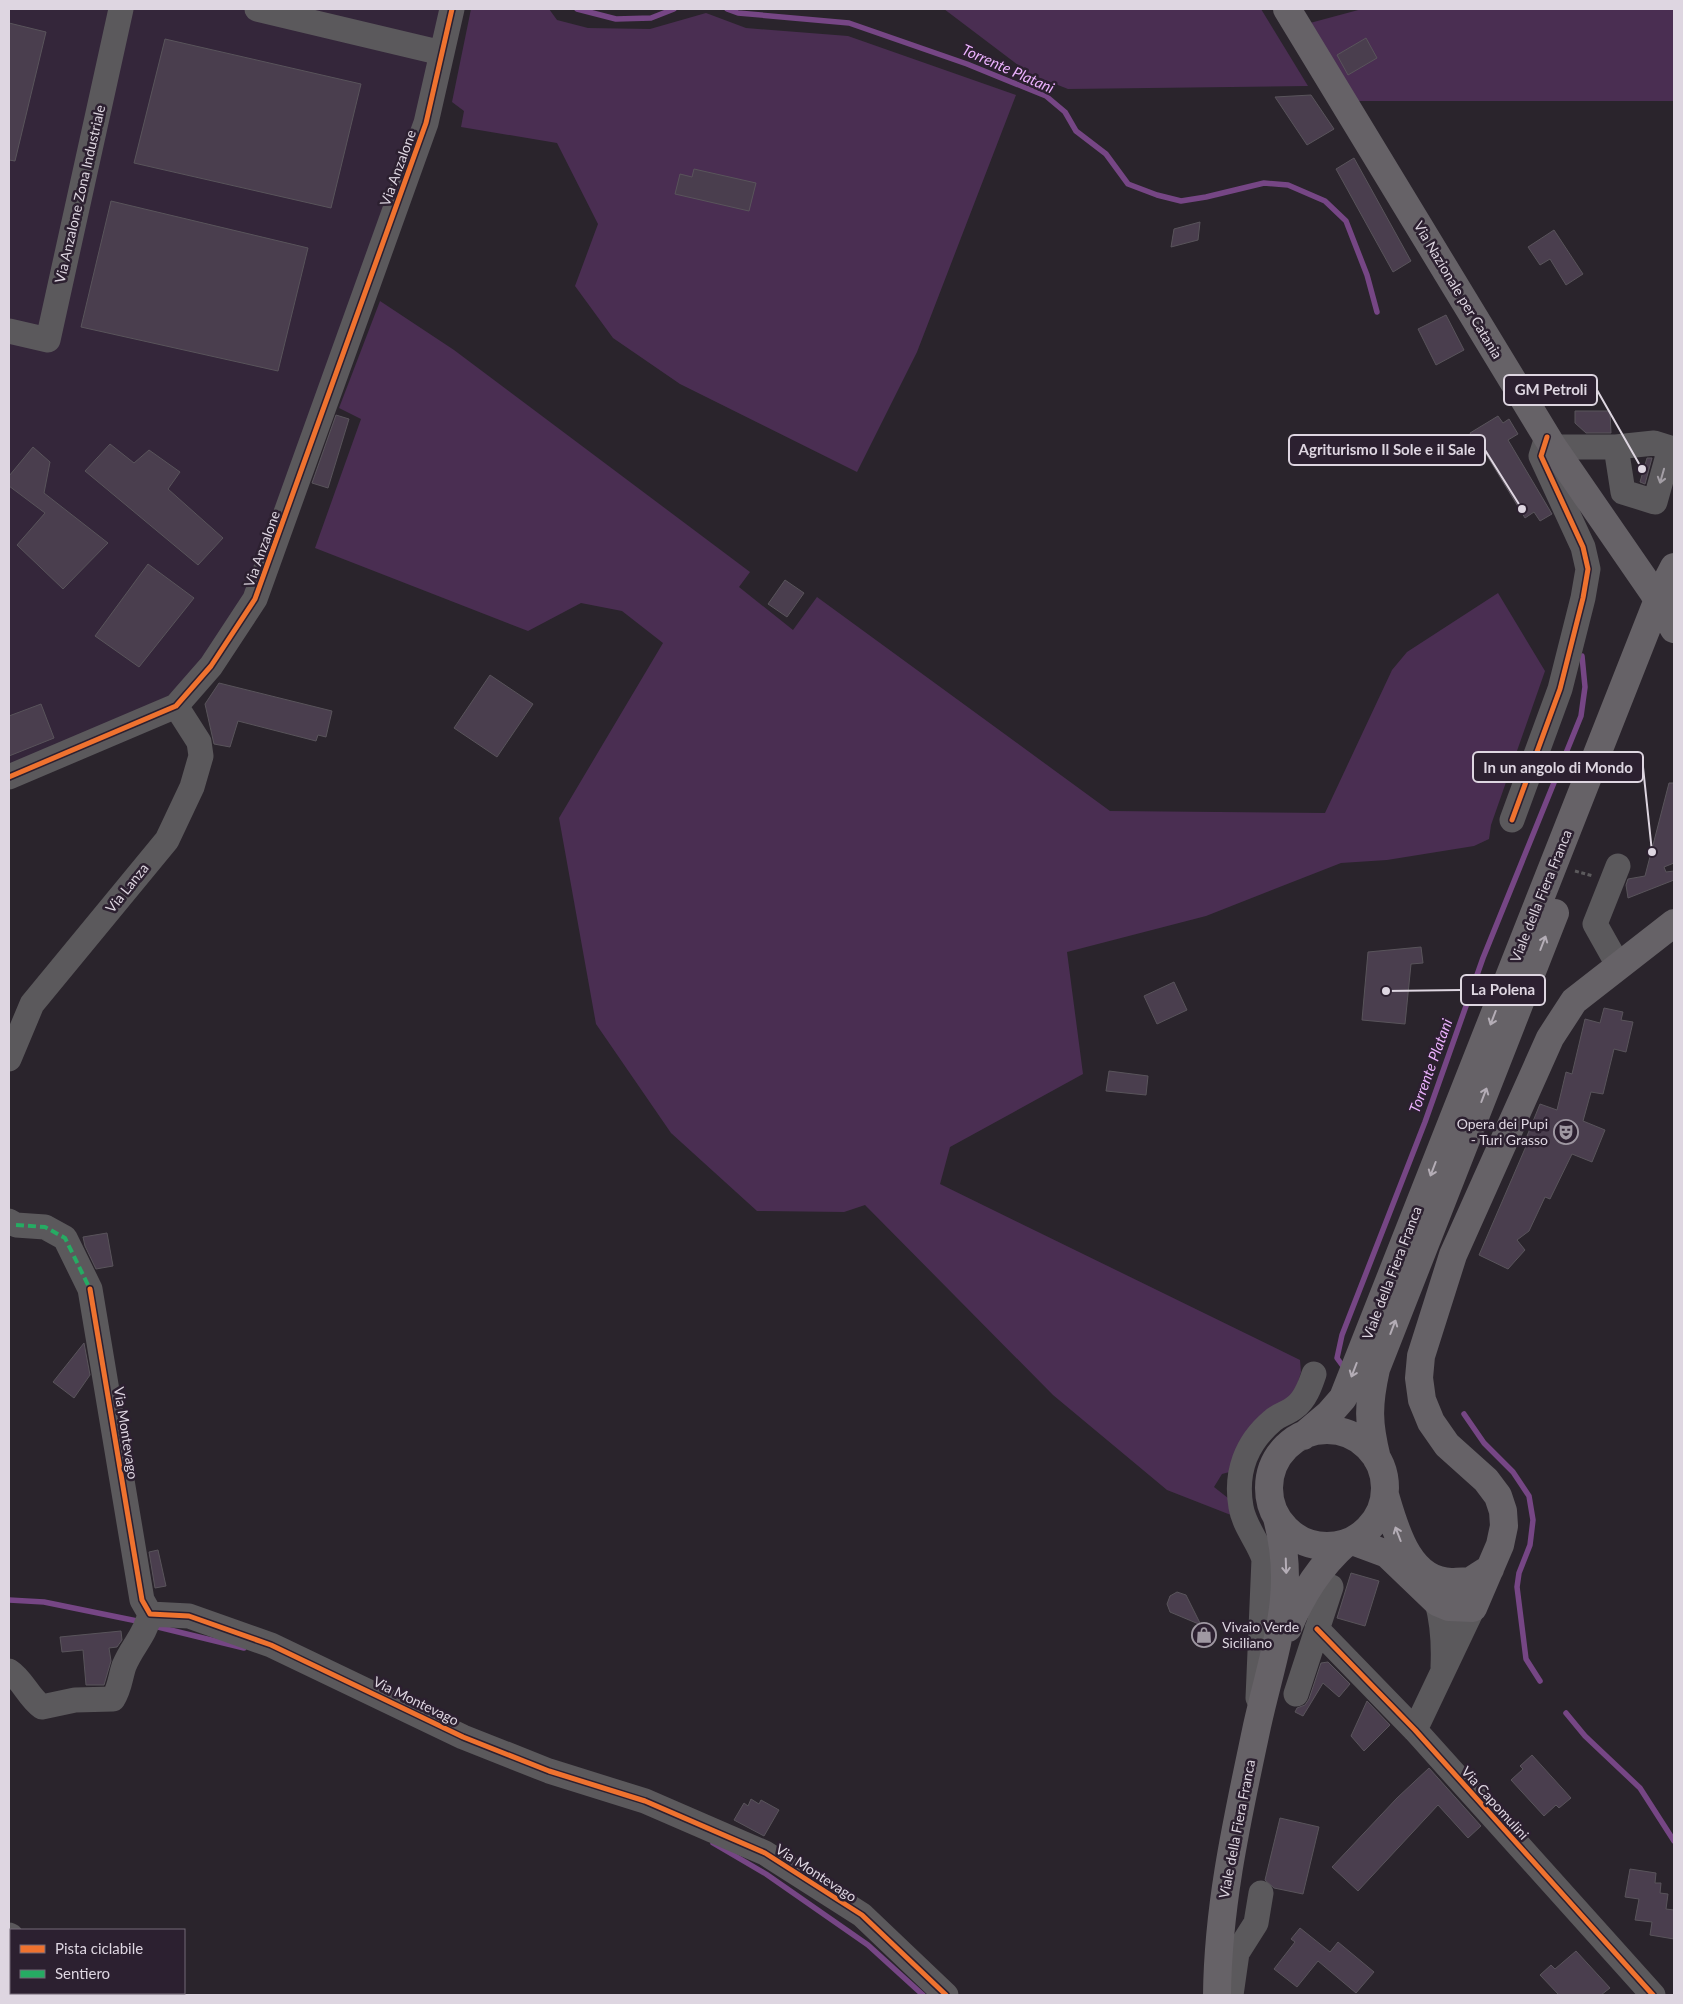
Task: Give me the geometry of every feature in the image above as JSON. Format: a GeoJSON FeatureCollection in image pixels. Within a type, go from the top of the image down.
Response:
{"type":"FeatureCollection","features":[{"type":"Feature","properties":{"kind":"main road","name":"Via Nazionale per Catania"},"geometry":{"type":"LineString","coordinates":[[1287,9],[1550,442],[1663,595],[1674,629]]}},
{"type":"Feature","properties":{"kind":"main road","name":"Viale della Fiera Franca"},"geometry":{"type":"LineString","coordinates":[[1303,1436],[1329,1414],[1343,1398],[1661,592],[1674,568]]}},
{"type":"Feature","properties":{"kind":"main road","name":"Viale della Fiera Franca"},"geometry":{"type":"LineString","coordinates":[[1377,1459],[1370,1432],[1369,1402],[1376,1369],[1575,861],[1663,595]]}},
{"type":"Feature","properties":{"kind":"main road"},"geometry":{"type":"LineString","coordinates":[[1273,1664],[1286,1582],[1284,1541],[1269,1494],[1273,1468],[1287,1447],[1303,1436],[1322,1431],[1347,1434],[1364,1444],[1377,1459],[1384,1476],[1385,1495],[1399,1539],[1408,1557],[1450,1607],[1473,1608],[1500,1545],[1504,1526],[1503,1511],[1498,1496],[1486,1480],[1447,1445],[1431,1422],[1422,1400],[1419,1378],[1422,1356],[1453,1255],[1550,1038],[1574,1001],[1674,923]]}},
{"type":"Feature","properties":{"kind":"main road"},"geometry":{"type":"LineString","coordinates":[[1273,1664],[1293,1616],[1306,1591],[1328,1558],[1372,1525],[1382,1508],[1385,1495]]}},
{"type":"Feature","properties":{"kind":"main road"},"geometry":{"type":"LineString","coordinates":[[1277,1518],[1290,1533],[1307,1542],[1326,1546],[1349,1542],[1387,1554],[1435,1591]]}},
{"type":"Feature","properties":{"kind":"main road"},"geometry":{"type":"LineString","coordinates":[[1435,1591],[1448,1582],[1469,1581],[1490,1569]]}},
{"type":"Feature","properties":{"kind":"main road","name":"Viale della Fiera Franca"},"geometry":{"type":"LineString","coordinates":[[1217,1995],[1217,1953],[1226,1880],[1258,1723],[1273,1664]]}},
{"type":"Feature","properties":{"kind":"street","name":"Via Anzalone Zona Industriale"},"geometry":{"type":"LineString","coordinates":[[9,331],[48,340],[122,9]]}},
{"type":"Feature","properties":{"kind":"street"},"geometry":{"type":"LineString","coordinates":[[257,9],[442,53]]}},
{"type":"Feature","properties":{"kind":"street","name":"Via Anzalone"},"geometry":{"type":"LineString","coordinates":[[9,777],[176,706],[211,666],[255,598],[426,123],[452,9]]}},
{"type":"Feature","properties":{"kind":"street"},"geometry":{"type":"LineString","coordinates":[[1512,820],[1560,689],[1583,598],[1588,569],[1583,548],[1541,456],[1550,442],[1616,447]]}},
{"type":"Feature","properties":{"kind":"street","name":"Via Lanza"},"geometry":{"type":"LineString","coordinates":[[9,1059],[32,1004],[167,840],[192,787],[201,756],[199,742],[176,706]]}},
{"type":"Feature","properties":{"kind":"street"},"geometry":{"type":"LineString","coordinates":[[1618,866],[1595,924],[1618,965]]}},
{"type":"Feature","properties":{"kind":"street","name":"Via Montevago"},"geometry":{"type":"LineString","coordinates":[[12,1223],[45,1227],[65,1238],[90,1289],[142,1600],[150,1614],[188,1616],[271,1645],[463,1737],[549,1771],[645,1801],[765,1853],[862,1915],[946,1995]]}},
{"type":"Feature","properties":{"kind":"street"},"geometry":{"type":"LineString","coordinates":[[1258,1723],[1258,1649],[1264,1559],[1259,1545],[1249,1530],[1241,1509],[1238,1486],[1241,1470],[1252,1441],[1273,1420],[1296,1407],[1309,1389],[1314,1374]]}},
{"type":"Feature","properties":{"kind":"street"},"geometry":{"type":"LineString","coordinates":[[1296,1694],[1331,1586]]}},
{"type":"Feature","properties":{"kind":"street"},"geometry":{"type":"LineString","coordinates":[[1435,1591],[1444,1641],[1443,1675]]}},
{"type":"Feature","properties":{"kind":"street"},"geometry":{"type":"LineString","coordinates":[[1415,1730],[1443,1675],[1473,1608]]}},
{"type":"Feature","properties":{"kind":"street"},"geometry":{"type":"LineString","coordinates":[[9,1671],[15,1674],[31,1700],[42,1708],[75,1700],[112,1700],[119,1689],[124,1668],[133,1649],[146,1631],[150,1614]]}},
{"type":"Feature","properties":{"kind":"street","name":"Via Capomulini"},"geometry":{"type":"LineString","coordinates":[[1317,1629],[1415,1730],[1653,1995]]}},
{"type":"Feature","properties":{"kind":"street"},"geometry":{"type":"LineString","coordinates":[[1231,1995],[1238,1953],[1256,1923],[1261,1893]]}},
{"type":"Feature","properties":{"kind":"shaded area"},"geometry":{"type":"Polygon","coordinates":[[[9,9],[443,9],[421,124],[267,552],[206,663],[168,696],[9,771],[9,9]]]}},
{"type":"Feature","properties":{"kind":"shaded area"},"geometry":{"type":"Polygon","coordinates":[[[471,9],[549,9],[557,20],[588,28],[650,29],[706,13],[746,28],[848,36],[1016,95],[917,352],[857,472],[680,384],[613,338],[575,286],[598,224],[557,143],[461,127],[464,111],[452,102],[471,9]]]}},
{"type":"Feature","properties":{"kind":"shaded area"},"geometry":{"type":"Polygon","coordinates":[[[944,9],[1261,9],[1308,86],[1068,89],[1030,74],[944,9]]]}},
{"type":"Feature","properties":{"kind":"shaded area"},"geometry":{"type":"Polygon","coordinates":[[[1362,9],[1674,9],[1674,101],[1356,101],[1310,23],[1362,9]]]}},
{"type":"Feature","properties":{"kind":"shaded area"},"geometry":{"type":"Polygon","coordinates":[[[380,301],[454,350],[750,572],[739,587],[793,630],[817,597],[1110,811],[1325,813],[1392,670],[1407,652],[1498,593],[1545,671],[1491,825],[1489,839],[1474,846],[1387,860],[1341,863],[1206,916],[1067,952],[1083,1074],[950,1147],[940,1184],[1300,1360],[1301,1372],[1295,1392],[1233,1471],[1222,1474],[1214,1487],[1233,1502],[1236,1517],[1167,1490],[1053,1395],[865,1205],[844,1212],[757,1211],[671,1133],[596,1024],[559,818],[663,643],[622,611],[581,603],[528,631],[315,548],[361,419],[339,408],[380,301]]]}},
{"type":"Feature","properties":{"kind":"building"},"geometry":{"type":"Polygon","coordinates":[[[9,23],[46,32],[15,161],[9,160],[9,23]]]}},
{"type":"Feature","properties":{"kind":"building"},"geometry":{"type":"Polygon","coordinates":[[[1366,38],[1377,58],[1348,75],[1337,55],[1366,38]]]}},
{"type":"Feature","properties":{"kind":"building"},"geometry":{"type":"Polygon","coordinates":[[[165,39],[361,84],[331,208],[134,163],[165,39]]]}},
{"type":"Feature","properties":{"kind":"building"},"geometry":{"type":"Polygon","coordinates":[[[1311,95],[1334,129],[1307,145],[1275,97],[1311,95]]]}},
{"type":"Feature","properties":{"kind":"building"},"geometry":{"type":"Polygon","coordinates":[[[1354,158],[1411,261],[1393,272],[1336,169],[1354,158]]]}},
{"type":"Feature","properties":{"kind":"building"},"geometry":{"type":"Polygon","coordinates":[[[694,169],[756,183],[749,211],[675,194],[680,174],[692,177],[694,169]]]}},
{"type":"Feature","properties":{"kind":"building"},"geometry":{"type":"Polygon","coordinates":[[[111,201],[308,248],[278,371],[81,327],[111,201]]]}},
{"type":"Feature","properties":{"kind":"building"},"geometry":{"type":"Polygon","coordinates":[[[1200,222],[1198,240],[1171,247],[1174,229],[1200,222]]]}},
{"type":"Feature","properties":{"kind":"building"},"geometry":{"type":"Polygon","coordinates":[[[1554,230],[1583,274],[1566,285],[1550,259],[1540,265],[1528,247],[1554,230]]]}},
{"type":"Feature","properties":{"kind":"building"},"geometry":{"type":"Polygon","coordinates":[[[1446,315],[1464,350],[1436,365],[1418,329],[1446,315]]]}},
{"type":"Feature","properties":{"kind":"building"},"geometry":{"type":"Polygon","coordinates":[[[1575,411],[1610,411],[1611,433],[1586,433],[1575,423],[1575,411]]]}},
{"type":"Feature","properties":{"kind":"building"},"geometry":{"type":"Polygon","coordinates":[[[336,415],[349,419],[328,488],[312,483],[336,415]]]}},
{"type":"Feature","properties":{"kind":"building"},"geometry":{"type":"Polygon","coordinates":[[[1498,416],[1503,423],[1509,419],[1518,434],[1508,440],[1552,514],[1540,521],[1534,512],[1525,518],[1486,454],[1483,455],[1470,433],[1498,416]]]}},
{"type":"Feature","properties":{"kind":"building"},"geometry":{"type":"Polygon","coordinates":[[[110,444],[134,463],[149,450],[180,472],[168,489],[223,538],[198,565],[85,471],[110,444]]]}},
{"type":"Feature","properties":{"kind":"building"},"geometry":{"type":"Polygon","coordinates":[[[33,447],[50,462],[44,493],[108,543],[63,589],[17,545],[45,513],[9,486],[9,476],[33,447]]]}},
{"type":"Feature","properties":{"kind":"building"},"geometry":{"type":"Polygon","coordinates":[[[1647,458],[1652,458],[1645,484],[1640,482],[1647,458]]]}},
{"type":"Feature","properties":{"kind":"building"},"geometry":{"type":"Polygon","coordinates":[[[148,564],[194,598],[139,667],[95,636],[148,564]]]}},
{"type":"Feature","properties":{"kind":"building"},"geometry":{"type":"Polygon","coordinates":[[[785,580],[804,593],[787,617],[768,604],[785,580]]]}},
{"type":"Feature","properties":{"kind":"building"},"geometry":{"type":"Polygon","coordinates":[[[490,675],[533,704],[497,757],[454,728],[490,675]]]}},
{"type":"Feature","properties":{"kind":"building"},"geometry":{"type":"Polygon","coordinates":[[[219,683],[332,711],[326,737],[318,735],[316,741],[238,721],[230,747],[214,744],[205,704],[219,683]]]}},
{"type":"Feature","properties":{"kind":"building"},"geometry":{"type":"Polygon","coordinates":[[[41,704],[54,738],[9,756],[9,716],[41,704]]]}},
{"type":"Feature","properties":{"kind":"building"},"geometry":{"type":"Polygon","coordinates":[[[1669,783],[1674,783],[1674,863],[1664,867],[1666,872],[1674,871],[1674,880],[1628,898],[1626,885],[1628,879],[1645,876],[1669,783]]]}},
{"type":"Feature","properties":{"kind":"building"},"geometry":{"type":"Polygon","coordinates":[[[1421,947],[1423,963],[1411,964],[1405,1024],[1362,1020],[1368,952],[1421,947]]]}},
{"type":"Feature","properties":{"kind":"building"},"geometry":{"type":"Polygon","coordinates":[[[1174,982],[1187,1010],[1157,1024],[1144,996],[1174,982]]]}},
{"type":"Feature","properties":{"kind":"building"},"geometry":{"type":"Polygon","coordinates":[[[1604,1008],[1623,1012],[1621,1020],[1633,1022],[1626,1052],[1614,1049],[1603,1094],[1591,1092],[1583,1121],[1605,1130],[1592,1162],[1572,1154],[1550,1199],[1545,1197],[1529,1231],[1517,1240],[1525,1250],[1508,1269],[1479,1255],[1530,1137],[1527,1136],[1540,1104],[1557,1110],[1566,1072],[1572,1074],[1585,1019],[1600,1023],[1604,1008]]]}},
{"type":"Feature","properties":{"kind":"building"},"geometry":{"type":"Polygon","coordinates":[[[1109,1071],[1148,1076],[1146,1095],[1106,1091],[1109,1071]]]}},
{"type":"Feature","properties":{"kind":"building"},"geometry":{"type":"Polygon","coordinates":[[[107,1233],[113,1266],[96,1269],[85,1246],[83,1237],[107,1233]]]}},
{"type":"Feature","properties":{"kind":"building"},"geometry":{"type":"Polygon","coordinates":[[[84,1343],[90,1375],[74,1398],[53,1382],[84,1343]]]}},
{"type":"Feature","properties":{"kind":"building"},"geometry":{"type":"Polygon","coordinates":[[[158,1550],[166,1586],[155,1588],[149,1552],[158,1550]]]}},
{"type":"Feature","properties":{"kind":"building"},"geometry":{"type":"Polygon","coordinates":[[[1351,1573],[1379,1581],[1365,1626],[1337,1618],[1351,1573]]]}},
{"type":"Feature","properties":{"kind":"building"},"geometry":{"type":"Polygon","coordinates":[[[1177,1592],[1186,1595],[1201,1625],[1170,1612],[1167,1604],[1170,1596],[1177,1592]]]}},
{"type":"Feature","properties":{"kind":"building"},"geometry":{"type":"Polygon","coordinates":[[[121,1631],[122,1640],[117,1647],[109,1648],[111,1661],[104,1685],[86,1685],[83,1650],[62,1652],[60,1637],[121,1631]]]}},
{"type":"Feature","properties":{"kind":"building"},"geometry":{"type":"Polygon","coordinates":[[[1328,1662],[1350,1684],[1339,1697],[1323,1683],[1303,1716],[1295,1712],[1297,1708],[1305,1705],[1309,1699],[1321,1663],[1328,1662]]]}},
{"type":"Feature","properties":{"kind":"building"},"geometry":{"type":"Polygon","coordinates":[[[1367,1701],[1390,1725],[1364,1751],[1351,1736],[1367,1701]]]}},
{"type":"Feature","properties":{"kind":"building"},"geometry":{"type":"Polygon","coordinates":[[[1532,1755],[1571,1798],[1559,1808],[1556,1805],[1544,1816],[1511,1780],[1523,1769],[1520,1766],[1532,1755]]]}},
{"type":"Feature","properties":{"kind":"building"},"geometry":{"type":"Polygon","coordinates":[[[1429,1768],[1481,1826],[1468,1838],[1438,1805],[1358,1891],[1332,1867],[1397,1798],[1429,1768]]]}},
{"type":"Feature","properties":{"kind":"building"},"geometry":{"type":"Polygon","coordinates":[[[751,1799],[759,1804],[761,1800],[779,1810],[764,1836],[734,1820],[744,1803],[748,1806],[751,1799]]]}},
{"type":"Feature","properties":{"kind":"building"},"geometry":{"type":"Polygon","coordinates":[[[1280,1818],[1319,1827],[1303,1894],[1274,1888],[1265,1880],[1280,1818]]]}},
{"type":"Feature","properties":{"kind":"building"},"geometry":{"type":"Polygon","coordinates":[[[1630,1869],[1656,1873],[1655,1883],[1661,1883],[1660,1893],[1668,1894],[1666,1909],[1674,1910],[1674,1939],[1650,1935],[1652,1922],[1635,1920],[1639,1899],[1625,1897],[1630,1869]]]}},
{"type":"Feature","properties":{"kind":"building"},"geometry":{"type":"Polygon","coordinates":[[[1300,1928],[1330,1952],[1338,1942],[1374,1972],[1356,1993],[1318,1961],[1297,1987],[1274,1969],[1295,1942],[1291,1939],[1300,1928]]]}},
{"type":"Feature","properties":{"kind":"building"},"geometry":{"type":"Polygon","coordinates":[[[1576,1951],[1610,1988],[1601,1995],[1559,1995],[1540,1975],[1551,1965],[1555,1969],[1576,1951]]]}},
{"type":"Feature","properties":{"kind":"waterway","name":"Torrente Platani"},"geometry":{"type":"LineString","coordinates":[[577,9],[616,19],[651,18],[674,9]]}},
{"type":"Feature","properties":{"kind":"waterway","name":"Torrente Platani"},"geometry":{"type":"LineString","coordinates":[[727,9],[738,13],[849,23],[967,64],[1046,96],[1065,112],[1076,131],[1106,154],[1128,184],[1157,195],[1181,201],[1264,183],[1288,185],[1325,201],[1346,221],[1367,275],[1377,312]]}},
{"type":"Feature","properties":{"kind":"waterway","name":"Torrente Platani"},"geometry":{"type":"LineString","coordinates":[[1345,1369],[1337,1358],[1342,1335],[1425,1122],[1483,958],[1581,716],[1585,687],[1582,656]]}},
{"type":"Feature","properties":{"kind":"waterway","name":"Torrente Platani"},"geometry":{"type":"LineString","coordinates":[[1464,1414],[1484,1443],[1513,1472],[1529,1496],[1533,1520],[1530,1545],[1519,1573],[1517,1587],[1526,1659],[1540,1681]]}},
{"type":"Feature","properties":{"kind":"waterway"},"geometry":{"type":"LineString","coordinates":[[9,1600],[44,1602],[142,1622]]}},
{"type":"Feature","properties":{"kind":"waterway"},"geometry":{"type":"LineString","coordinates":[[158,1627],[244,1648]]}},
{"type":"Feature","properties":{"kind":"waterway","name":"Torrente Platani"},"geometry":{"type":"LineString","coordinates":[[1566,1713],[1585,1736],[1640,1788],[1674,1841]]}},
{"type":"Feature","properties":{"kind":"waterway"},"geometry":{"type":"LineString","coordinates":[[713,1843],[766,1874],[868,1945],[923,1995]]}},
{"type":"Feature","properties":{"kind":"marked path"},"geometry":{"type":"LineString","coordinates":[[16,1225],[45,1227],[65,1238],[90,1289]]}},
{"type":"Feature","properties":{"kind":"cycle path"},"geometry":{"type":"LineString","coordinates":[[9,777],[176,706],[211,666],[255,599],[426,123],[452,9]]}},
{"type":"Feature","properties":{"kind":"cycle path"},"geometry":{"type":"LineString","coordinates":[[1512,820],[1560,689],[1583,598],[1588,569],[1583,547],[1541,456],[1547,437]]}},
{"type":"Feature","properties":{"kind":"cycle path"},"geometry":{"type":"LineString","coordinates":[[90,1289],[142,1600],[150,1614],[189,1616],[271,1645],[463,1737],[549,1771],[645,1801],[765,1853],[862,1915],[946,1995]]}},
{"type":"Feature","properties":{"kind":"cycle path"},"geometry":{"type":"LineString","coordinates":[[1317,1629],[1415,1730],[1653,1995]]}},
{"type":"Feature","properties":{"kind":"place","name":"GM Petroli"},"geometry":{"type":"Point","coordinates":[1642,469]}},
{"type":"Feature","properties":{"kind":"place","name":"Agriturismo Il Sole e il Sale"},"geometry":{"type":"Point","coordinates":[1522,509]}},
{"type":"Feature","properties":{"kind":"place","name":"In un angolo di Mondo"},"geometry":{"type":"Point","coordinates":[1652,852]}},
{"type":"Feature","properties":{"kind":"place","name":"La Polena"},"geometry":{"type":"Point","coordinates":[1386,991]}},
{"type":"Feature","properties":{"kind":"place","name":"Opera dei Pupi - Turi Grasso"},"geometry":{"type":"Point","coordinates":[1566,1132]}},
{"type":"Feature","properties":{"kind":"place","name":"Vivaio Verde Siciliano"},"geometry":{"type":"Point","coordinates":[1204,1635]}}]}
